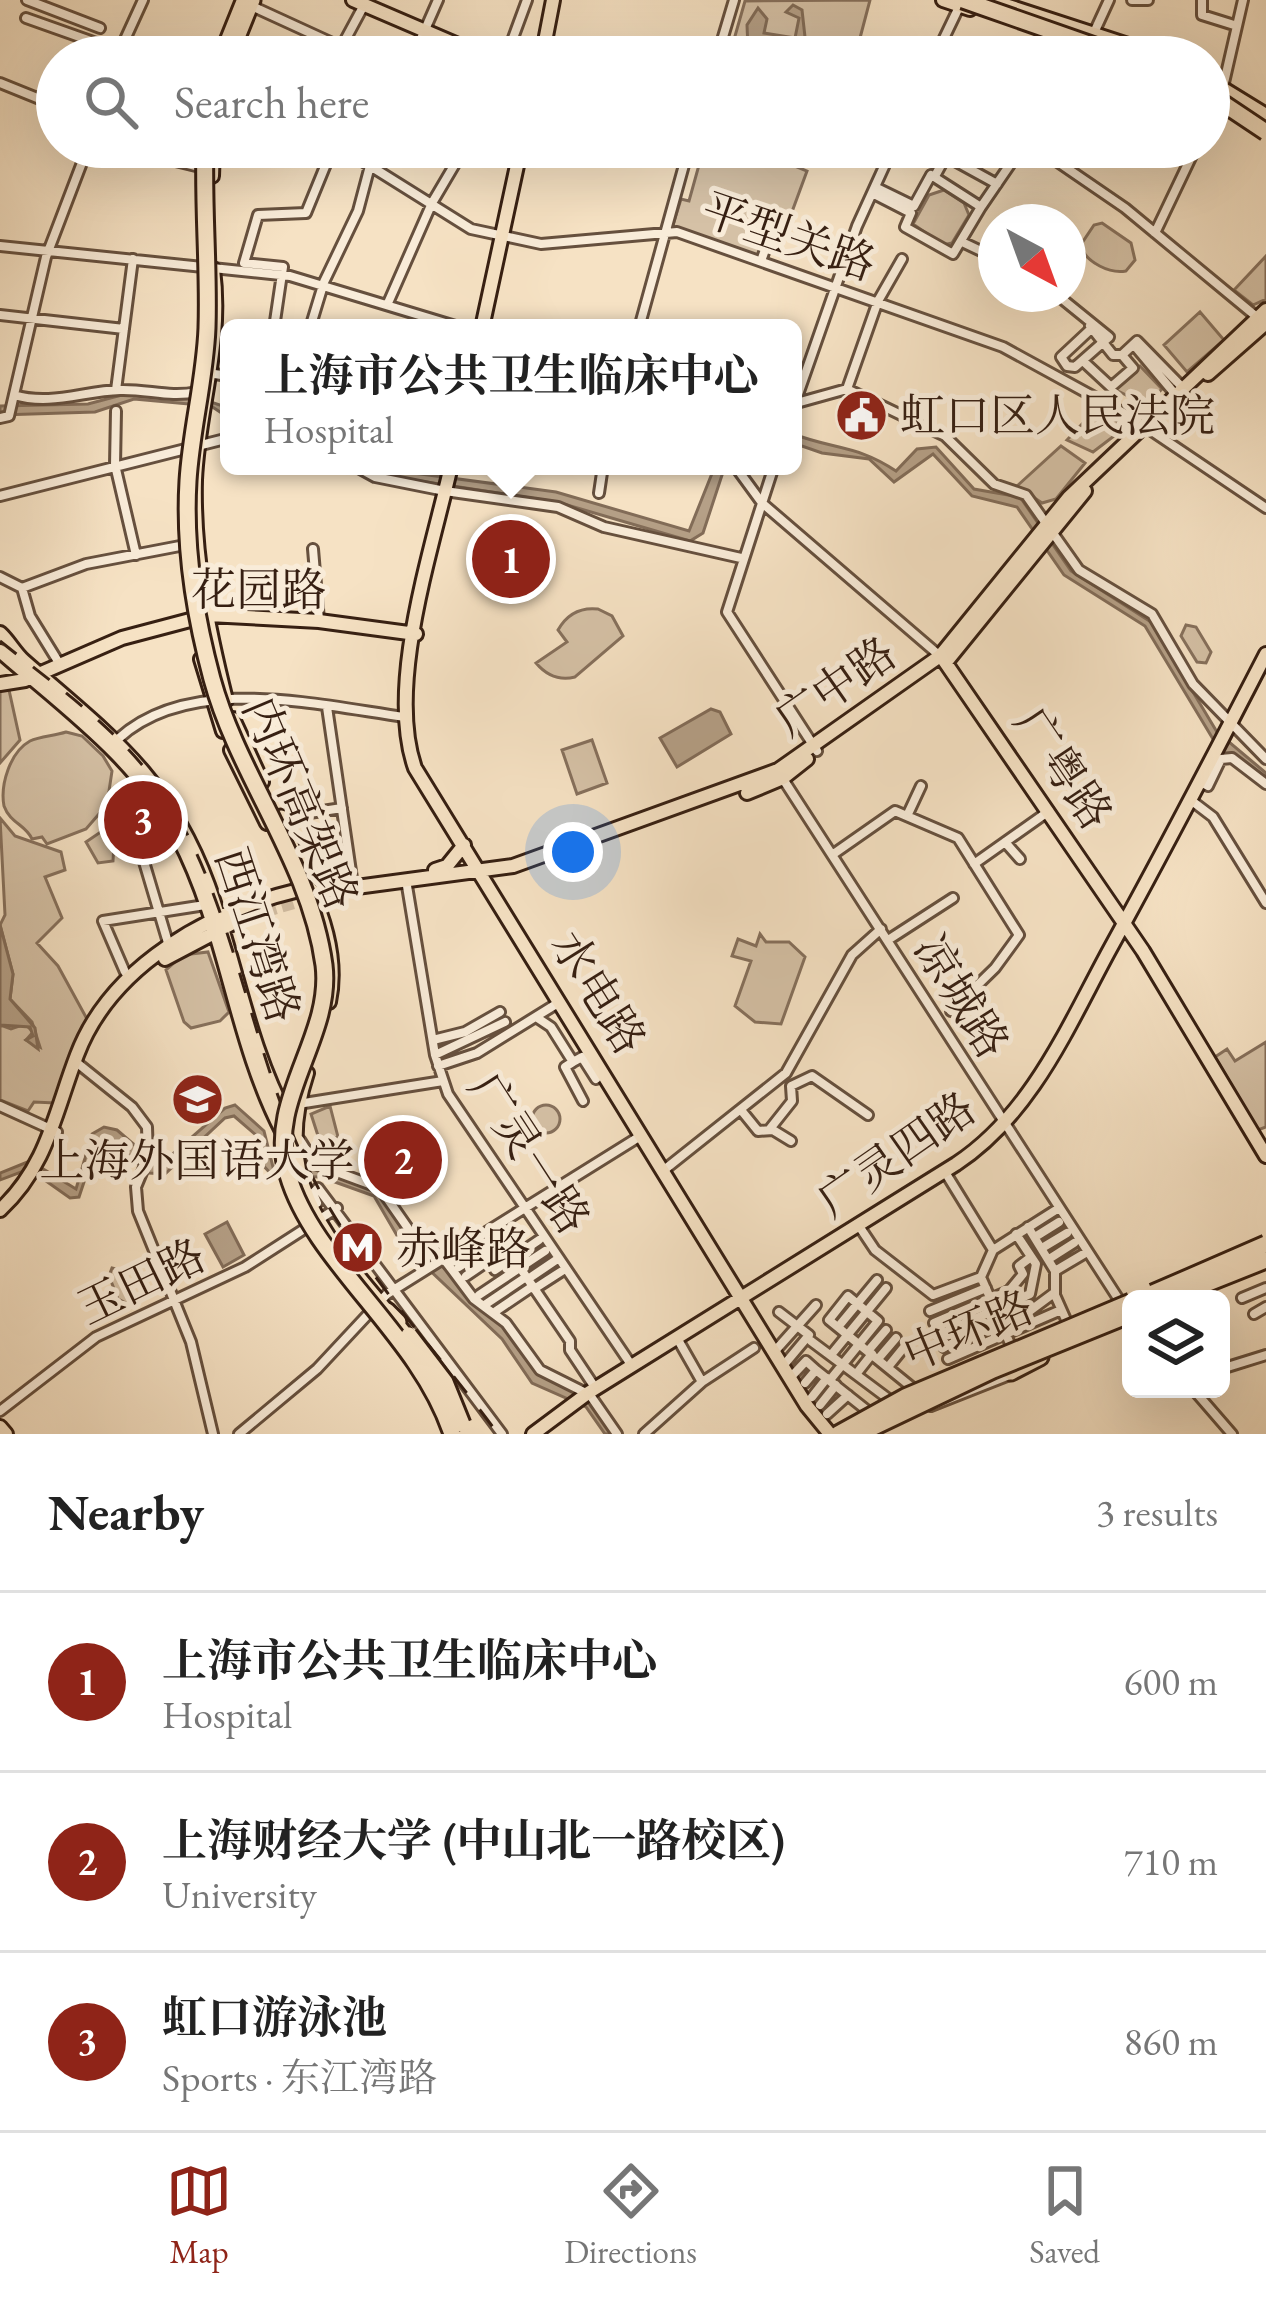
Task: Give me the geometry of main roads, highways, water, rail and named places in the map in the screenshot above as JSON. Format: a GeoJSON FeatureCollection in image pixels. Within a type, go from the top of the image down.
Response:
{"type":"FeatureCollection","features":[{"type":"Feature","properties":{"kind":"highway"},"geometry":{"type":"LineString","coordinates":[[986,0],[1086,36]]}},
{"type":"Feature","properties":{"kind":"highway"},"geometry":{"type":"LineString","coordinates":[[961,2],[1063,36]]}},
{"type":"Feature","properties":{"kind":"highway"},"geometry":{"type":"LineString","coordinates":[[238,36],[249,4]]}},
{"type":"Feature","properties":{"kind":"highway"},"geometry":{"type":"LineString","coordinates":[[1230,100],[1266,119]]}},
{"type":"Feature","properties":{"kind":"highway"},"geometry":{"type":"LineString","coordinates":[[1230,105],[1266,135]]}},
{"type":"Feature","properties":{"kind":"highway","name":"内环高架路"},"geometry":{"type":"LineString","coordinates":[[205,168],[210,351],[191,526],[214,670],[319,918],[329,970],[322,1022],[292,1107],[286,1141],[290,1170],[311,1215],[435,1383],[454,1434]]}},
{"type":"Feature","properties":{"kind":"highway","name":"内环高架路"},"geometry":{"type":"LineString","coordinates":[[208,168],[207,329],[187,527],[200,620],[220,706],[317,922],[325,990],[288,1104],[282,1139],[288,1176],[394,1329],[454,1434]]}},
{"type":"Feature","properties":{"kind":"highway"},"geometry":{"type":"LineString","coordinates":[[200,620],[214,701],[260,805]]}},
{"type":"Feature","properties":{"kind":"highway"},"geometry":{"type":"LineString","coordinates":[[214,670],[292,849]]}},
{"type":"Feature","properties":{"kind":"highway"},"geometry":{"type":"LineString","coordinates":[[316,1222],[410,1356],[454,1434]]}},
{"type":"Feature","properties":{"kind":"highway","name":"中环路"},"geometry":{"type":"LineString","coordinates":[[1175,1290],[1265,1252]]}},
{"type":"Feature","properties":{"kind":"highway"},"geometry":{"type":"LineString","coordinates":[[377,1302],[435,1368],[454,1434]]}},
{"type":"Feature","properties":{"kind":"highway","name":"中环路"},"geometry":{"type":"LineString","coordinates":[[836,1434],[947,1378],[1122,1311]]}},
{"type":"Feature","properties":{"kind":"highway","name":"中环路"},"geometry":{"type":"LineString","coordinates":[[856,1434],[1122,1313]]}},
{"type":"Feature","properties":{"kind":"highway"},"geometry":{"type":"LineString","coordinates":[[918,1407],[1040,1358]]}},
{"type":"Feature","properties":{"kind":"main road"},"geometry":{"type":"LineString","coordinates":[[546,36],[553,0]]}},
{"type":"Feature","properties":{"kind":"main road"},"geometry":{"type":"LineString","coordinates":[[943,0],[961,2],[1051,36]]}},
{"type":"Feature","properties":{"kind":"main road"},"geometry":{"type":"LineString","coordinates":[[986,0],[1099,36]]}},
{"type":"Feature","properties":{"kind":"main road"},"geometry":{"type":"LineString","coordinates":[[364,1],[449,36]]}},
{"type":"Feature","properties":{"kind":"main road"},"geometry":{"type":"LineString","coordinates":[[426,27],[444,36]]}},
{"type":"Feature","properties":{"kind":"main road"},"geometry":{"type":"LineString","coordinates":[[208,168],[206,372],[185,545],[218,702],[260,805],[307,895],[317,946],[320,983],[287,1139]]}},
{"type":"Feature","properties":{"kind":"main road"},"geometry":{"type":"LineString","coordinates":[[484,319],[517,168]]}},
{"type":"Feature","properties":{"kind":"main road"},"geometry":{"type":"LineString","coordinates":[[204,172],[207,268]]}},
{"type":"Feature","properties":{"kind":"main road","name":"广中路"},"geometry":{"type":"LineString","coordinates":[[307,895],[479,874],[780,774],[943,659],[1045,534],[1179,390],[1264,320]]}},
{"type":"Feature","properties":{"kind":"main road","name":"广中路"},"geometry":{"type":"LineString","coordinates":[[1146,427],[1264,320]]}},
{"type":"Feature","properties":{"kind":"main road"},"geometry":{"type":"LineString","coordinates":[[194,446],[200,620]]}},
{"type":"Feature","properties":{"kind":"main road","name":"水电路"},"geometry":{"type":"LineString","coordinates":[[448,480],[424,572],[405,717],[415,768],[774,1352],[836,1434]]}},
{"type":"Feature","properties":{"kind":"main road","name":"花园路"},"geometry":{"type":"LineString","coordinates":[[0,684],[200,620],[319,621],[416,634]]}},
{"type":"Feature","properties":{"kind":"main road"},"geometry":{"type":"LineString","coordinates":[[0,633],[34,675],[121,757],[173,834],[215,926]]}},
{"type":"Feature","properties":{"kind":"main road"},"geometry":{"type":"LineString","coordinates":[[1229,727],[1266,644]]}},
{"type":"Feature","properties":{"kind":"main road"},"geometry":{"type":"LineString","coordinates":[[0,651],[84,716],[152,789],[184,840],[215,926],[246,1042],[287,1139],[293,1182],[316,1222],[377,1302],[439,1404]]}},
{"type":"Feature","properties":{"kind":"main road"},"geometry":{"type":"LineString","coordinates":[[1229,727],[1266,654]]}},
{"type":"Feature","properties":{"kind":"main road","name":"广粤路"},"geometry":{"type":"LineString","coordinates":[[943,659],[1051,810],[1260,1134],[1266,1156]]}},
{"type":"Feature","properties":{"kind":"main road"},"geometry":{"type":"LineString","coordinates":[[66,660],[61,678],[74,700]]}},
{"type":"Feature","properties":{"kind":"main road","name":"西江湾路"},"geometry":{"type":"LineString","coordinates":[[34,675],[123,735],[182,827],[215,926]]}},
{"type":"Feature","properties":{"kind":"main road"},"geometry":{"type":"LineString","coordinates":[[218,702],[292,849],[333,974],[287,1139]]}},
{"type":"Feature","properties":{"kind":"main road","name":"广灵四路"},"geometry":{"type":"LineString","coordinates":[[533,1434],[585,1395],[945,1172],[1005,1124],[1032,1089],[1229,727]]}},
{"type":"Feature","properties":{"kind":"main road"},"geometry":{"type":"LineString","coordinates":[[353,884],[366,877],[442,869],[464,845]]}},
{"type":"Feature","properties":{"kind":"main road","name":"广中路"},"geometry":{"type":"LineString","coordinates":[[215,926],[353,884],[479,874]]}},
{"type":"Feature","properties":{"kind":"main road"},"geometry":{"type":"LineString","coordinates":[[337,893],[383,889]]}},
{"type":"Feature","properties":{"kind":"main road","name":"广粤路"},"geometry":{"type":"LineString","coordinates":[[1124,924],[1266,1168]]}},
{"type":"Feature","properties":{"kind":"main road"},"geometry":{"type":"LineString","coordinates":[[80,1062],[93,1018],[130,970],[215,926]]}},
{"type":"Feature","properties":{"kind":"main road"},"geometry":{"type":"LineString","coordinates":[[80,1062],[105,1016],[130,986],[215,926]]}},
{"type":"Feature","properties":{"kind":"main road"},"geometry":{"type":"LineString","coordinates":[[0,1220],[43,1159],[90,1035],[125,987],[196,937]]}},
{"type":"Feature","properties":{"kind":"main road"},"geometry":{"type":"LineString","coordinates":[[86,1032],[128,978],[170,947]]}},
{"type":"Feature","properties":{"kind":"main road"},"geometry":{"type":"LineString","coordinates":[[0,1210],[30,1182]]}},
{"type":"Feature","properties":{"kind":"main road"},"geometry":{"type":"LineString","coordinates":[[1162,1290],[1188,1271],[1234,1253],[1265,1252]]}},
{"type":"Feature","properties":{"kind":"main road"},"geometry":{"type":"LineString","coordinates":[[1201,1290],[1265,1252]]}},
{"type":"Feature","properties":{"kind":"main road"},"geometry":{"type":"LineString","coordinates":[[1162,1290],[1188,1271]]}},
{"type":"Feature","properties":{"kind":"main road"},"geometry":{"type":"LineString","coordinates":[[1184,1290],[1236,1273]]}},
{"type":"Feature","properties":{"kind":"main road"},"geometry":{"type":"LineString","coordinates":[[856,1434],[890,1400],[1010,1338],[1064,1316],[1122,1307]]}},
{"type":"Feature","properties":{"kind":"main road"},"geometry":{"type":"LineString","coordinates":[[942,1399],[1010,1338],[1122,1309]]}},
{"type":"Feature","properties":{"kind":"main road"},"geometry":{"type":"LineString","coordinates":[[836,1434],[1122,1312]]}},
{"type":"Feature","properties":{"kind":"main road"},"geometry":{"type":"LineString","coordinates":[[868,1434],[918,1407],[1040,1358],[1122,1315]]}},
{"type":"Feature","properties":{"kind":"main road"},"geometry":{"type":"LineString","coordinates":[[932,1380],[959,1379]]}},
{"type":"Feature","properties":{"kind":"main road"},"geometry":{"type":"LineString","coordinates":[[836,1434],[959,1379]]}},
{"type":"Feature","properties":{"kind":"main road"},"geometry":{"type":"LineString","coordinates":[[875,1415],[897,1419]]}},
{"type":"Feature","properties":{"kind":"tunnel"},"geometry":{"type":"LineString","coordinates":[[230,922],[314,897]]}},
{"type":"Feature","properties":{"kind":"railway"},"geometry":{"type":"LineString","coordinates":[[0,641],[106,727],[160,788],[207,877],[270,1073],[308,1168],[372,1272],[498,1434]]}},
{"type":"Feature","properties":{"kind":"place","name":"虹口区人民法院"},"geometry":{"type":"Point","coordinates":[861,415]}},
{"type":"Feature","properties":{"kind":"place","name":"上海市公共卫生临床中心"},"geometry":{"type":"Point","coordinates":[511,559]}},
{"type":"Feature","properties":{"kind":"place","name":"虹口游泳池"},"geometry":{"type":"Point","coordinates":[143,820]}},
{"type":"Feature","properties":{"kind":"place","name":"上海外国语大学"},"geometry":{"type":"Point","coordinates":[197,1099]}},
{"type":"Feature","properties":{"kind":"place","name":"上海财经大学 (中山北一路校区)"},"geometry":{"type":"Point","coordinates":[403,1160]}},
{"type":"Feature","properties":{"kind":"place","name":"赤峰路"},"geometry":{"type":"Point","coordinates":[357,1248]}}]}
